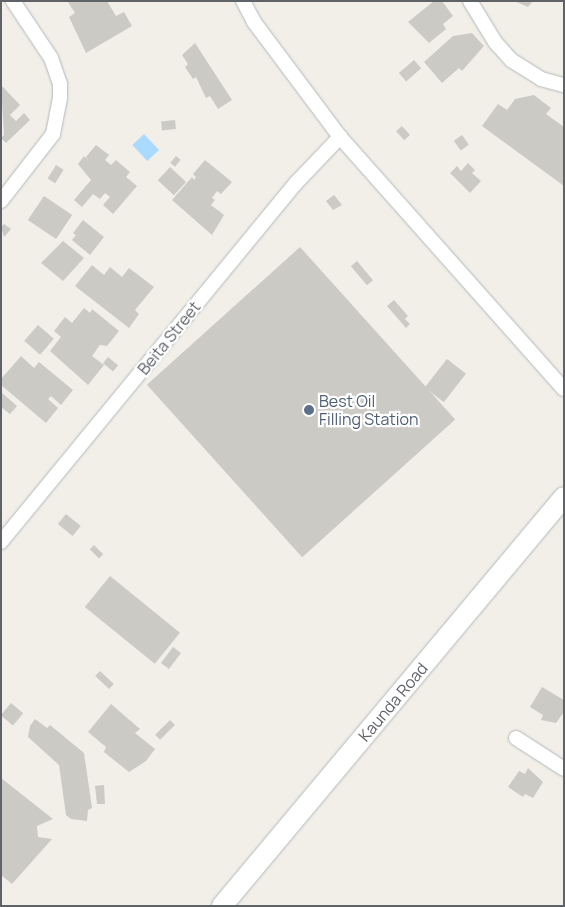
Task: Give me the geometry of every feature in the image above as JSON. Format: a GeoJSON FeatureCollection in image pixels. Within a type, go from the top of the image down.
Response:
{"type":"FeatureCollection","features":[{"type":"Feature","properties":{"kind":"main road","name":"Kaunda Road"},"geometry":{"type":"LineString","coordinates":[[222,906],[562,504]]}},
{"type":"Feature","properties":{"kind":"street"},"geometry":{"type":"LineString","coordinates":[[1,201],[52,134],[60,97],[60,84],[51,58],[13,1]]}},
{"type":"Feature","properties":{"kind":"street"},"geometry":{"type":"LineString","coordinates":[[242,1],[254,22],[340,137],[564,389]]}},
{"type":"Feature","properties":{"kind":"street"},"geometry":{"type":"LineString","coordinates":[[470,1],[495,42],[511,60],[541,79],[564,85]]}},
{"type":"Feature","properties":{"kind":"street","name":"Beita Street"},"geometry":{"type":"LineString","coordinates":[[1,542],[296,183],[340,137]]}},
{"type":"Feature","properties":{"kind":"street"},"geometry":{"type":"LineString","coordinates":[[516,738],[564,769]]}},
{"type":"Feature","properties":{"kind":"water"},"geometry":{"type":"Polygon","coordinates":[[[144,134],[159,150],[147,161],[132,145],[144,134]]]}},
{"type":"Feature","properties":{"kind":"building"},"geometry":{"type":"Polygon","coordinates":[[[107,1],[116,16],[124,12],[132,26],[86,53],[69,17],[75,13],[68,2],[107,1]]]}},
{"type":"Feature","properties":{"kind":"building"},"geometry":{"type":"Polygon","coordinates":[[[434,1],[442,1],[453,16],[443,24],[446,29],[429,43],[408,22],[434,1]]]}},
{"type":"Feature","properties":{"kind":"building"},"geometry":{"type":"Polygon","coordinates":[[[514,1],[533,1],[528,7],[514,1]]]}},
{"type":"Feature","properties":{"kind":"building"},"geometry":{"type":"Polygon","coordinates":[[[472,33],[484,46],[462,71],[459,68],[442,83],[424,62],[453,36],[472,33]]]}},
{"type":"Feature","properties":{"kind":"building"},"geometry":{"type":"Polygon","coordinates":[[[195,43],[232,100],[218,109],[210,96],[206,98],[196,77],[193,79],[185,67],[188,64],[182,55],[195,43]]]}},
{"type":"Feature","properties":{"kind":"building"},"geometry":{"type":"Polygon","coordinates":[[[414,60],[421,68],[406,81],[399,73],[414,60]]]}},
{"type":"Feature","properties":{"kind":"building"},"geometry":{"type":"Polygon","coordinates":[[[1,85],[20,105],[10,115],[16,121],[24,113],[30,120],[6,143],[1,138],[4,135],[1,85]]]}},
{"type":"Feature","properties":{"kind":"building"},"geometry":{"type":"Polygon","coordinates":[[[534,95],[551,108],[546,114],[564,127],[564,186],[482,126],[498,104],[507,110],[515,99],[534,95]]]}},
{"type":"Feature","properties":{"kind":"building"},"geometry":{"type":"Polygon","coordinates":[[[175,120],[176,129],[162,130],[161,121],[175,120]]]}},
{"type":"Feature","properties":{"kind":"building"},"geometry":{"type":"Polygon","coordinates":[[[402,126],[410,135],[404,140],[396,131],[402,126]]]}},
{"type":"Feature","properties":{"kind":"building"},"geometry":{"type":"Polygon","coordinates":[[[462,135],[469,145],[461,151],[454,141],[462,135]]]}},
{"type":"Feature","properties":{"kind":"building"},"geometry":{"type":"Polygon","coordinates":[[[96,145],[109,155],[105,160],[111,165],[116,160],[130,172],[126,177],[137,186],[113,214],[103,205],[110,197],[105,193],[100,199],[93,194],[82,207],[74,200],[91,180],[78,164],[84,156],[88,160],[86,157],[96,145]]]}},
{"type":"Feature","properties":{"kind":"building"},"geometry":{"type":"Polygon","coordinates":[[[176,156],[181,160],[175,167],[170,163],[176,156]]]}},
{"type":"Feature","properties":{"kind":"building"},"geometry":{"type":"Polygon","coordinates":[[[205,160],[232,182],[221,194],[217,191],[212,198],[215,200],[211,205],[224,215],[212,235],[172,200],[192,177],[194,180],[196,177],[193,174],[205,160]]]}},
{"type":"Feature","properties":{"kind":"building"},"geometry":{"type":"Polygon","coordinates":[[[468,163],[475,170],[472,173],[481,181],[470,193],[450,173],[457,166],[461,171],[468,163]]]}},
{"type":"Feature","properties":{"kind":"building"},"geometry":{"type":"Polygon","coordinates":[[[56,165],[64,170],[55,183],[48,179],[56,165]]]}},
{"type":"Feature","properties":{"kind":"building"},"geometry":{"type":"Polygon","coordinates":[[[170,167],[186,182],[174,195],[158,180],[170,167]]]}},
{"type":"Feature","properties":{"kind":"building"},"geometry":{"type":"Polygon","coordinates":[[[334,195],[342,205],[333,210],[326,201],[334,195]]]}},
{"type":"Feature","properties":{"kind":"building"},"geometry":{"type":"Polygon","coordinates":[[[44,196],[72,215],[56,239],[28,220],[44,196]]]}},
{"type":"Feature","properties":{"kind":"building"},"geometry":{"type":"Polygon","coordinates":[[[83,220],[104,237],[90,255],[72,240],[76,235],[73,233],[83,220]]]}},
{"type":"Feature","properties":{"kind":"building"},"geometry":{"type":"Polygon","coordinates":[[[4,224],[11,229],[4,237],[1,227],[4,224]]]}},
{"type":"Feature","properties":{"kind":"building"},"geometry":{"type":"Polygon","coordinates":[[[63,241],[84,258],[63,281],[41,263],[63,241]]]}},
{"type":"Feature","properties":{"kind":"building","name":"Best Oil Filling Station"},"geometry":{"type":"Polygon","coordinates":[[[300,247],[455,419],[302,557],[147,385],[300,247]]]}},
{"type":"Feature","properties":{"kind":"building"},"geometry":{"type":"Polygon","coordinates":[[[357,261],[373,280],[367,285],[351,266],[357,261]]]}},
{"type":"Feature","properties":{"kind":"building"},"geometry":{"type":"Polygon","coordinates":[[[92,265],[104,275],[110,267],[122,277],[129,268],[154,287],[135,310],[139,314],[129,328],[75,286],[92,265]]]}},
{"type":"Feature","properties":{"kind":"building"},"geometry":{"type":"Polygon","coordinates":[[[394,300],[408,316],[405,319],[410,324],[406,328],[387,306],[394,300]]]}},
{"type":"Feature","properties":{"kind":"building"},"geometry":{"type":"Polygon","coordinates":[[[84,308],[90,313],[92,309],[119,331],[107,346],[100,345],[92,356],[104,365],[88,385],[50,351],[61,337],[54,331],[65,317],[72,323],[84,308]]]}},
{"type":"Feature","properties":{"kind":"building"},"geometry":{"type":"Polygon","coordinates":[[[38,325],[54,339],[40,355],[24,341],[38,325]]]}},
{"type":"Feature","properties":{"kind":"building"},"geometry":{"type":"Polygon","coordinates":[[[21,356],[34,368],[39,362],[73,390],[61,405],[51,396],[48,399],[58,408],[46,423],[1,385],[1,379],[21,356]]]}},
{"type":"Feature","properties":{"kind":"building"},"geometry":{"type":"Polygon","coordinates":[[[108,357],[118,365],[113,371],[103,363],[108,357]]]}},
{"type":"Feature","properties":{"kind":"building"},"geometry":{"type":"Polygon","coordinates":[[[447,359],[466,374],[444,402],[425,387],[447,359]]]}},
{"type":"Feature","properties":{"kind":"building"},"geometry":{"type":"Polygon","coordinates":[[[1,392],[17,406],[10,414],[1,407],[1,392]]]}},
{"type":"Feature","properties":{"kind":"building"},"geometry":{"type":"Polygon","coordinates":[[[66,514],[81,526],[73,536],[58,524],[66,514]]]}},
{"type":"Feature","properties":{"kind":"building"},"geometry":{"type":"Polygon","coordinates":[[[94,545],[103,554],[99,558],[90,549],[94,545]]]}},
{"type":"Feature","properties":{"kind":"building"},"geometry":{"type":"Polygon","coordinates":[[[110,576],[180,633],[155,664],[85,607],[110,576]]]}},
{"type":"Feature","properties":{"kind":"building"},"geometry":{"type":"Polygon","coordinates":[[[173,647],[181,653],[169,669],[161,663],[173,647]]]}},
{"type":"Feature","properties":{"kind":"building"},"geometry":{"type":"Polygon","coordinates":[[[100,671],[114,684],[109,689],[95,676],[100,671]]]}},
{"type":"Feature","properties":{"kind":"building"},"geometry":{"type":"Polygon","coordinates":[[[542,687],[564,700],[564,712],[556,723],[541,720],[543,715],[530,707],[542,687]]]}},
{"type":"Feature","properties":{"kind":"building"},"geometry":{"type":"Polygon","coordinates":[[[11,703],[23,713],[13,726],[1,715],[11,703]]]}},
{"type":"Feature","properties":{"kind":"building"},"geometry":{"type":"Polygon","coordinates":[[[111,704],[140,729],[135,733],[155,749],[146,761],[129,772],[104,752],[106,747],[88,732],[111,704]]]}},
{"type":"Feature","properties":{"kind":"building"},"geometry":{"type":"Polygon","coordinates":[[[35,719],[47,728],[50,725],[84,753],[92,808],[88,810],[87,821],[71,819],[66,815],[59,765],[28,737],[30,726],[35,719]]]}},
{"type":"Feature","properties":{"kind":"building"},"geometry":{"type":"Polygon","coordinates":[[[170,720],[175,725],[160,740],[155,735],[170,720]]]}},
{"type":"Feature","properties":{"kind":"building"},"geometry":{"type":"Polygon","coordinates":[[[528,768],[543,782],[533,798],[525,794],[523,797],[508,787],[519,771],[525,774],[528,768]]]}},
{"type":"Feature","properties":{"kind":"building"},"geometry":{"type":"Polygon","coordinates":[[[1,778],[53,819],[37,826],[38,837],[52,839],[12,884],[1,875],[1,778]]]}},
{"type":"Feature","properties":{"kind":"building"},"geometry":{"type":"Polygon","coordinates":[[[104,785],[105,804],[97,804],[95,786],[104,785]]]}},
{"type":"Feature","properties":{"kind":"place","name":"Best Oil Filling Station"},"geometry":{"type":"Point","coordinates":[309,410]}}]}
